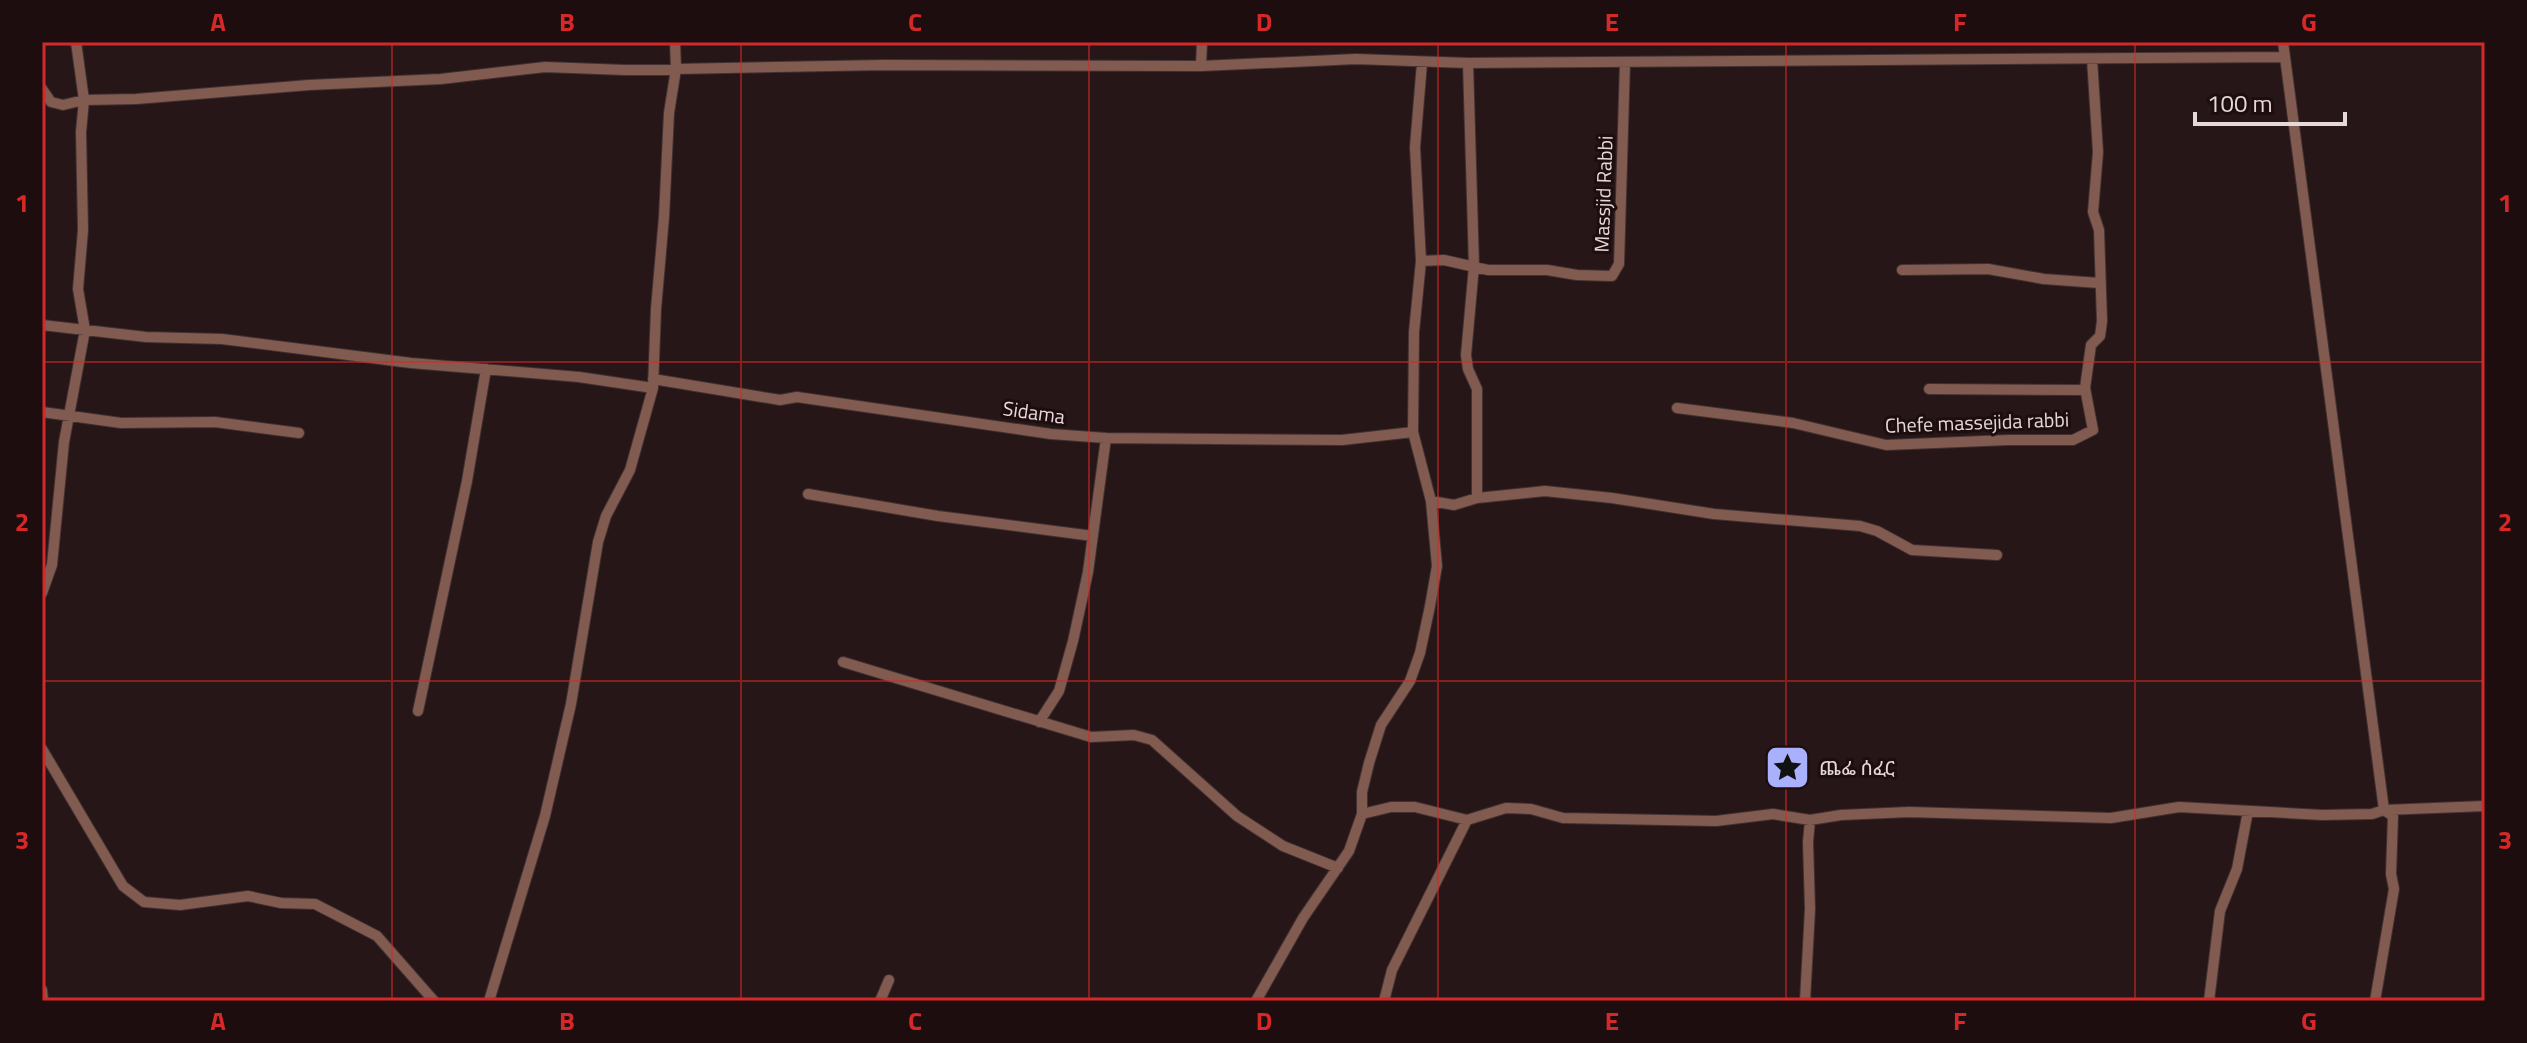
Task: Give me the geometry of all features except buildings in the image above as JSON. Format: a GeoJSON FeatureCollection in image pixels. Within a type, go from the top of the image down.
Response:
{"type":"FeatureCollection","features":[{"type":"Feature","properties":{"kind":"street"},"geometry":{"type":"LineString","coordinates":[[42,593],[52,565],[64,442],[85,330],[78,289],[83,230],[81,132],[84,100],[76,42]]}},
{"type":"Feature","properties":{"kind":"street"},"geometry":{"type":"LineString","coordinates":[[489,1001],[545,816],[571,704],[598,542],[606,516],[630,470],[653,384],[669,113],[676,69],[675,42]]}},
{"type":"Feature","properties":{"kind":"street"},"geometry":{"type":"LineString","coordinates":[[1201,66],[1202,42]]}},
{"type":"Feature","properties":{"kind":"street"},"geometry":{"type":"LineString","coordinates":[[2283,42],[2384,810],[2393,816],[2391,874],[2394,889],[2375,1001]]}},
{"type":"Feature","properties":{"kind":"street"},"geometry":{"type":"LineString","coordinates":[[42,89],[51,102],[63,105],[84,100],[441,79],[545,67],[625,70],[884,65],[1201,66],[1356,59],[1468,63],[2285,57]]}},
{"type":"Feature","properties":{"kind":"street"},"geometry":{"type":"LineString","coordinates":[[1929,389],[2085,388],[2091,345],[2100,336],[2099,230],[2093,212],[2098,152],[2092,59]]}},
{"type":"Feature","properties":{"kind":"street","name":"Massjid Rabbi"},"geometry":{"type":"LineString","coordinates":[[1421,261],[1444,260],[1488,270],[1547,270],[1612,276],[1619,264],[1625,62]]}},
{"type":"Feature","properties":{"kind":"street"},"geometry":{"type":"LineString","coordinates":[[1256,1001],[1303,918],[1349,851],[1362,814],[1365,777],[1381,725],[1410,681],[1420,653],[1437,566],[1431,501],[1413,432],[1414,332],[1421,261],[1415,147],[1422,63]]}},
{"type":"Feature","properties":{"kind":"street"},"geometry":{"type":"LineString","coordinates":[[1468,63],[1474,266],[1466,355],[1468,369],[1477,389],[1477,498]]}},
{"type":"Feature","properties":{"kind":"street"},"geometry":{"type":"LineString","coordinates":[[1902,270],[1988,269],[2044,279],[2099,283]]}},
{"type":"Feature","properties":{"kind":"street","name":"Sidama"},"geometry":{"type":"LineString","coordinates":[[42,325],[146,337],[222,339],[313,352],[653,384],[780,400],[797,397],[1051,434],[1106,438],[1342,440],[1413,432]]}},
{"type":"Feature","properties":{"kind":"street"},"geometry":{"type":"LineString","coordinates":[[418,711],[467,481],[486,369]]}},
{"type":"Feature","properties":{"kind":"street","name":"Chefe massejida rabbi"},"geometry":{"type":"LineString","coordinates":[[1677,408],[1793,423],[1886,445],[2073,440],[2093,430],[2085,388]]}},
{"type":"Feature","properties":{"kind":"street"},"geometry":{"type":"LineString","coordinates":[[42,412],[121,423],[215,422],[299,433]]}},
{"type":"Feature","properties":{"kind":"street"},"geometry":{"type":"LineString","coordinates":[[1039,722],[1059,691],[1088,572],[1106,438]]}},
{"type":"Feature","properties":{"kind":"street"},"geometry":{"type":"LineString","coordinates":[[1431,501],[1454,505],[1477,498],[1545,491],[1714,514],[1860,526],[1877,531],[1912,550],[1997,555]]}},
{"type":"Feature","properties":{"kind":"street"},"geometry":{"type":"LineString","coordinates":[[808,494],[938,516],[1093,536]]}},
{"type":"Feature","properties":{"kind":"street"},"geometry":{"type":"LineString","coordinates":[[843,662],[1091,737],[1134,735],[1152,740],[1237,816],[1283,846],[1338,868]]}},
{"type":"Feature","properties":{"kind":"street"},"geometry":{"type":"LineString","coordinates":[[42,749],[123,886],[144,902],[180,905],[248,896],[281,903],[315,904],[377,936],[434,1001]]}},
{"type":"Feature","properties":{"kind":"street"},"geometry":{"type":"LineString","coordinates":[[1362,814],[1391,807],[1415,807],[1467,820],[1506,808],[1531,809],[1563,818],[1716,821],[1773,814],[1810,820],[1841,815],[1909,812],[2111,818],[2179,807],[2322,815],[2485,806]]}},
{"type":"Feature","properties":{"kind":"street"},"geometry":{"type":"LineString","coordinates":[[2209,1001],[2220,911],[2237,869],[2248,811]]}},
{"type":"Feature","properties":{"kind":"street"},"geometry":{"type":"LineString","coordinates":[[1384,1001],[1392,970],[1467,820]]}},
{"type":"Feature","properties":{"kind":"street"},"geometry":{"type":"LineString","coordinates":[[1805,1001],[1810,909],[1810,820]]}},
{"type":"Feature","properties":{"kind":"street"},"geometry":{"type":"LineString","coordinates":[[880,1001],[889,980]]}},
{"type":"Feature","properties":{"kind":"street"},"geometry":{"type":"LineString","coordinates":[[42,990],[43,1001]]}},
{"type":"Feature","properties":{"kind":"place","name":"ጨፌ ሰፈር"},"geometry":{"type":"Point","coordinates":[1788,767]}}]}
